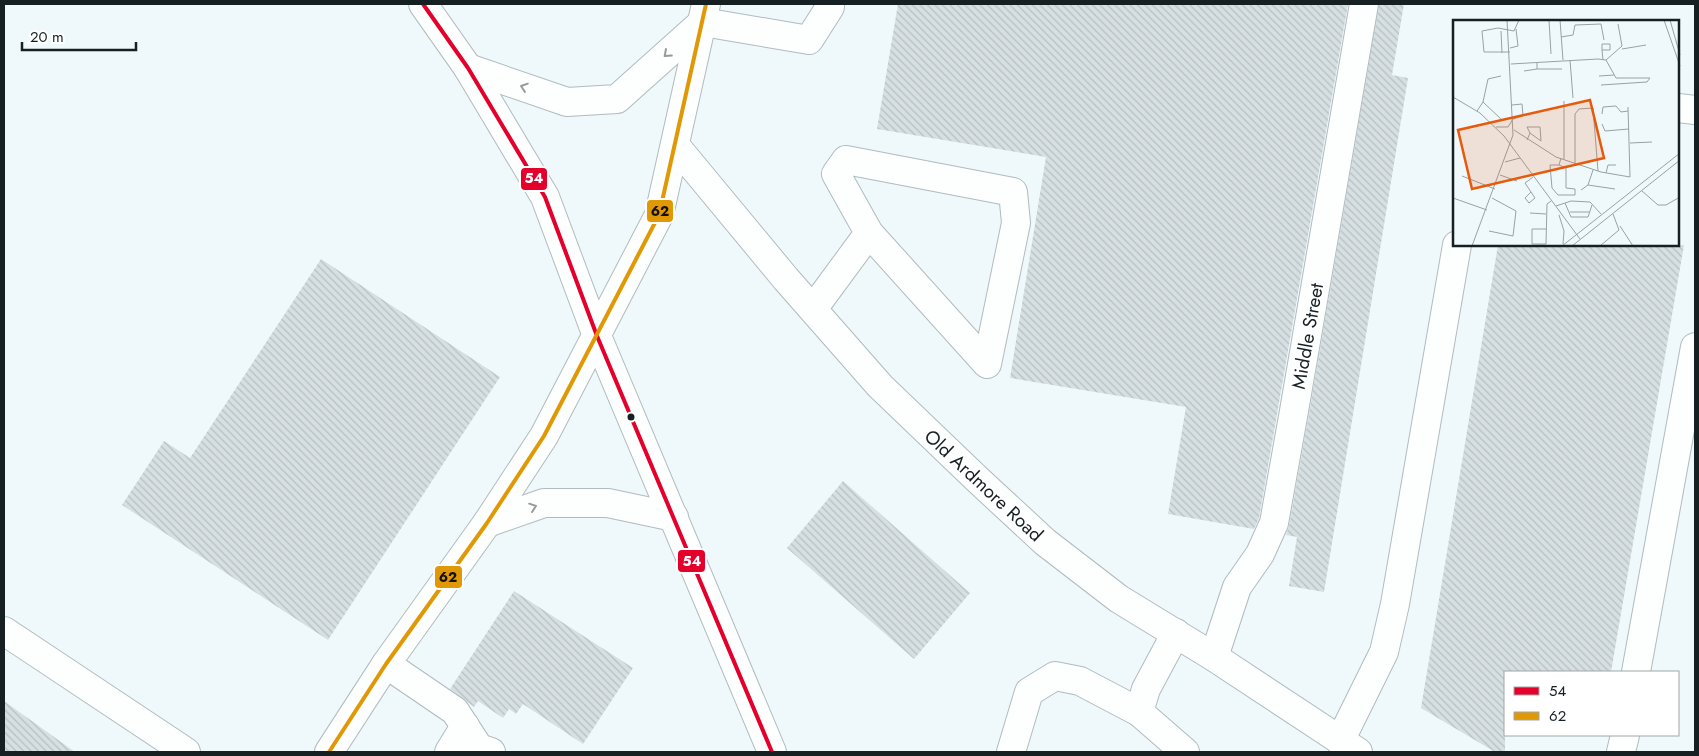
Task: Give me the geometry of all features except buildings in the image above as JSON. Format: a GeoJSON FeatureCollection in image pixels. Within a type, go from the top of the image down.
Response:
{"type":"FeatureCollection","features":[{"type":"Feature","properties":{"kind":"street"},"geometry":{"type":"LineString","coordinates":[[423,4],[468,68],[545,197],[598,336],[772,752]]}},
{"type":"Feature","properties":{"kind":"street"},"geometry":{"type":"LineString","coordinates":[[705,13],[809,40],[830,7],[830,4]]}},
{"type":"Feature","properties":{"kind":"street","name":"Middle Street"},"geometry":{"type":"LineString","coordinates":[[1214,657],[1237,587],[1260,554],[1274,523],[1364,4]]}},
{"type":"Feature","properties":{"kind":"street"},"geometry":{"type":"LineString","coordinates":[[468,68],[567,102],[617,99],[705,13]]}},
{"type":"Feature","properties":{"kind":"street"},"geometry":{"type":"LineString","coordinates":[[329,752],[386,664],[486,523],[544,436],[598,336],[659,215],[705,13]]}},
{"type":"Feature","properties":{"kind":"street"},"geometry":{"type":"LineString","coordinates":[[1679,108],[1695,110]]}},
{"type":"Feature","properties":{"kind":"street","name":"Old Ardmore Road"},"geometry":{"type":"LineString","coordinates":[[675,145],[786,279],[880,386],[1045,542],[1119,599],[1214,657],[1349,746]]}},
{"type":"Feature","properties":{"kind":"street"},"geometry":{"type":"LineString","coordinates":[[846,160],[1013,192],[1016,223],[987,364],[869,233],[836,174],[846,160]]}},
{"type":"Feature","properties":{"kind":"street"},"geometry":{"type":"LineString","coordinates":[[813,309],[869,233]]}},
{"type":"Feature","properties":{"kind":"street"},"geometry":{"type":"LineString","coordinates":[[1349,746],[1384,652],[1395,604],[1457,246]]}},
{"type":"Feature","properties":{"kind":"street"},"geometry":{"type":"LineString","coordinates":[[1636,671],[1695,347]]}},
{"type":"Feature","properties":{"kind":"street"},"geometry":{"type":"LineString","coordinates":[[486,523],[544,502],[608,503],[674,517]]}},
{"type":"Feature","properties":{"kind":"street"},"geometry":{"type":"LineString","coordinates":[[4,631],[186,752]]}},
{"type":"Feature","properties":{"kind":"street"},"geometry":{"type":"LineString","coordinates":[[1140,712],[1146,689],[1176,634]]}},
{"type":"Feature","properties":{"kind":"street"},"geometry":{"type":"LineString","coordinates":[[386,664],[455,711],[479,748],[491,752]]}},
{"type":"Feature","properties":{"kind":"street"},"geometry":{"type":"LineString","coordinates":[[1011,752],[1029,692],[1055,676],[1080,681],[1140,712],[1185,752]]}},
{"type":"Feature","properties":{"kind":"street"},"geometry":{"type":"LineString","coordinates":[[449,752],[465,726]]}},
{"type":"Feature","properties":{"kind":"street"},"geometry":{"type":"LineString","coordinates":[[1622,752],[1625,736]]}},
{"type":"Feature","properties":{"kind":"transit line","name":"54"},"geometry":{"type":"LineString","coordinates":[[423,4],[468,68],[545,197],[597,336],[772,752]]}},
{"type":"Feature","properties":{"kind":"transit line","name":"62"},"geometry":{"type":"LineString","coordinates":[[329,752],[386,664],[487,523],[544,436],[659,215],[706,4]]}}]}
